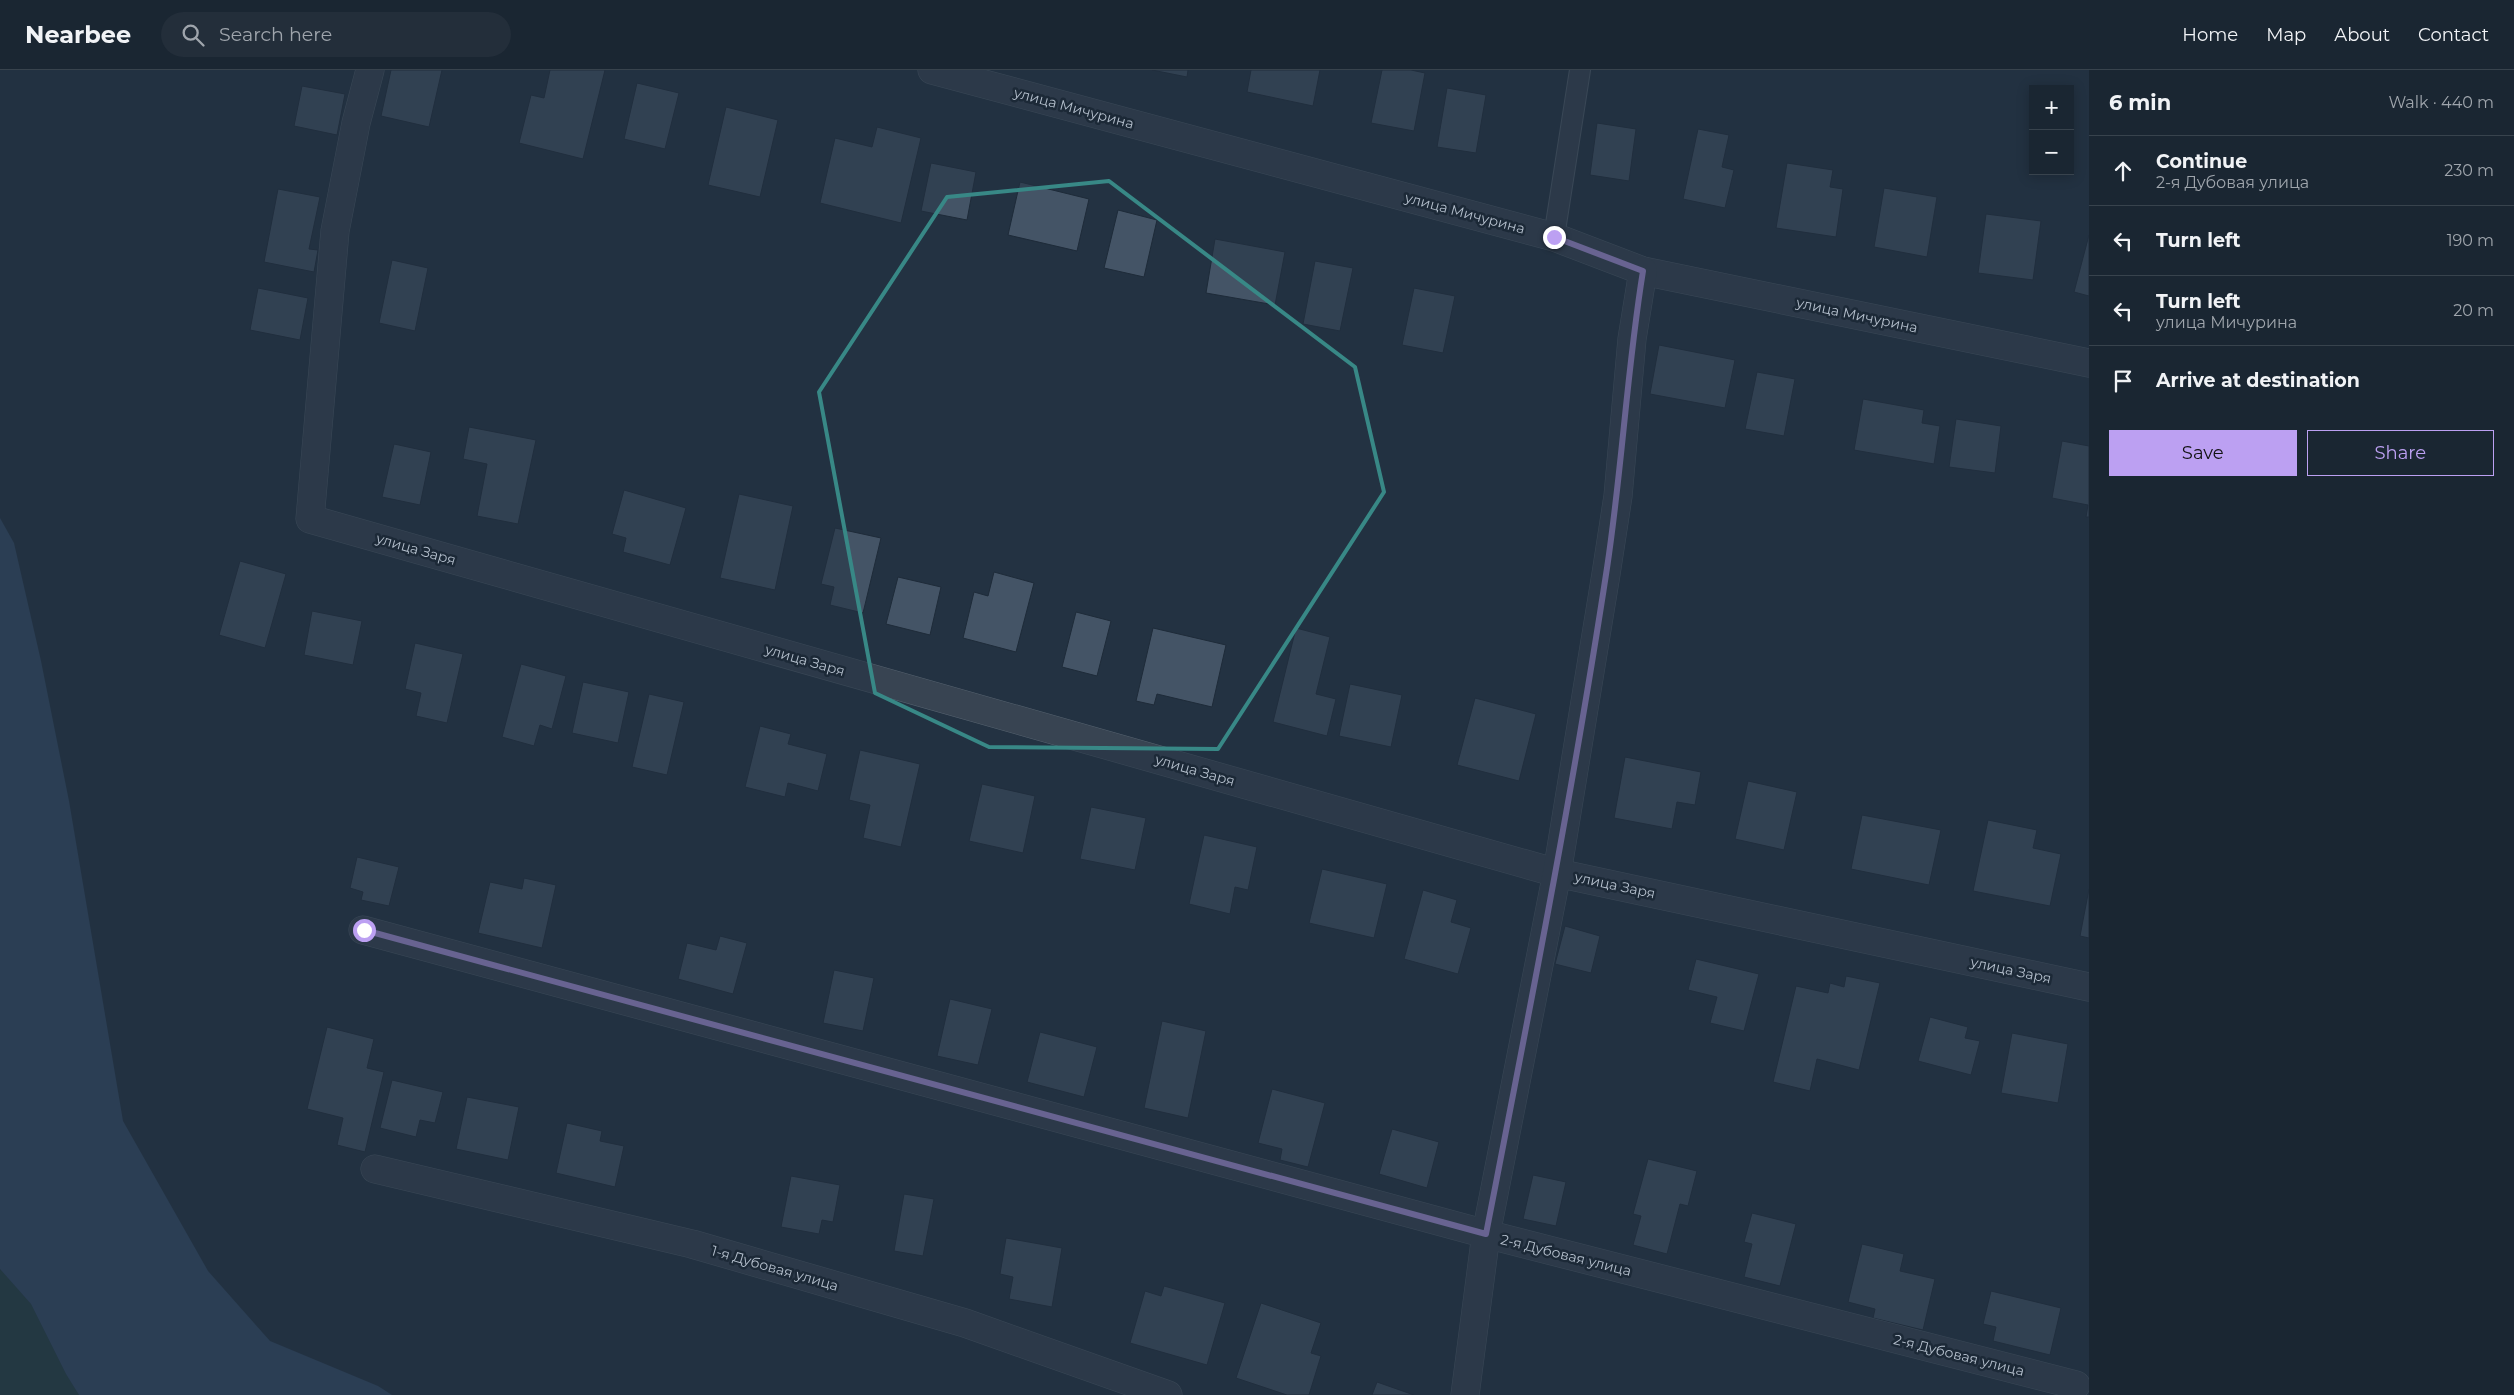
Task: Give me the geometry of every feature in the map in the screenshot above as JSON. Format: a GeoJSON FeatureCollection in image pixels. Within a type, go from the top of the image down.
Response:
{"type":"FeatureCollection","features":[{"type":"Feature","properties":{"kind":"street","name":"улица Заря"},"geometry":{"type":"LineString","coordinates":[[370,70],[356,123],[335,231],[310,520],[1557,873],[2089,987]]}},
{"type":"Feature","properties":{"kind":"street","name":"улица Мичурина"},"geometry":{"type":"LineString","coordinates":[[932,70],[1554,237],[1643,271],[2089,362]]}},
{"type":"Feature","properties":{"kind":"street"},"geometry":{"type":"LineString","coordinates":[[1465,1395],[1486,1234],[1557,873],[1618,496],[1632,339],[1643,271]]}},
{"type":"Feature","properties":{"kind":"street","name":"2-я Дубовая улица"},"geometry":{"type":"LineString","coordinates":[[364,930],[1486,1234],[2076,1385]]}},
{"type":"Feature","properties":{"kind":"street","name":"1-я Дубовая улица"},"geometry":{"type":"LineString","coordinates":[[375,1169],[702,1247],[966,1323],[1168,1395]]}},
{"type":"Feature","properties":{"kind":"lane"},"geometry":{"type":"LineString","coordinates":[[1554,237],[1580,70]]}},
{"type":"Feature","properties":{"kind":"highlighted area"},"geometry":{"type":"Polygon","coordinates":[[[1109,181],[1355,367],[1384,492],[1218,749],[989,747],[875,693],[819,392],[947,197],[1109,181]]]}},
{"type":"Feature","properties":{"kind":"green space"},"geometry":{"type":"Polygon","coordinates":[[[0,1269],[31,1304],[66,1374],[79,1395],[0,1395],[0,1269]]]}},
{"type":"Feature","properties":{"kind":"water"},"geometry":{"type":"Polygon","coordinates":[[[0,518],[14,543],[41,661],[69,801],[123,1121],[208,1271],[270,1341],[378,1386],[392,1395],[79,1395],[66,1374],[31,1304],[0,1269],[0,518]]]}},
{"type":"Feature","properties":{"kind":"building"},"geometry":{"type":"Polygon","coordinates":[[[391,70],[442,70],[429,127],[381,116],[391,70]]]}},
{"type":"Feature","properties":{"kind":"building"},"geometry":{"type":"Polygon","coordinates":[[[550,70],[605,70],[583,159],[519,143],[531,95],[544,98],[550,70]]]}},
{"type":"Feature","properties":{"kind":"building"},"geometry":{"type":"Polygon","coordinates":[[[1152,70],[1188,70],[1187,77],[1152,70]]]}},
{"type":"Feature","properties":{"kind":"building"},"geometry":{"type":"Polygon","coordinates":[[[1251,70],[1320,70],[1313,106],[1247,92],[1251,70]]]}},
{"type":"Feature","properties":{"kind":"building"},"geometry":{"type":"Polygon","coordinates":[[[1382,70],[1411,70],[1425,73],[1414,131],[1371,123],[1382,70]]]}},
{"type":"Feature","properties":{"kind":"building"},"geometry":{"type":"Polygon","coordinates":[[[637,83],[679,93],[665,149],[624,139],[637,83]]]}},
{"type":"Feature","properties":{"kind":"building"},"geometry":{"type":"Polygon","coordinates":[[[302,86],[345,94],[337,135],[294,126],[302,86]]]}},
{"type":"Feature","properties":{"kind":"building"},"geometry":{"type":"Polygon","coordinates":[[[1447,88],[1486,95],[1476,153],[1437,147],[1447,88]]]}},
{"type":"Feature","properties":{"kind":"building"},"geometry":{"type":"Polygon","coordinates":[[[726,107],[778,120],[760,197],[708,185],[726,107]]]}},
{"type":"Feature","properties":{"kind":"building"},"geometry":{"type":"Polygon","coordinates":[[[1597,123],[1636,129],[1629,181],[1590,175],[1597,123]]]}},
{"type":"Feature","properties":{"kind":"building"},"geometry":{"type":"Polygon","coordinates":[[[877,127],[921,138],[901,223],[820,203],[835,138],[872,147],[877,127]]]}},
{"type":"Feature","properties":{"kind":"building"},"geometry":{"type":"Polygon","coordinates":[[[1698,129],[1729,135],[1722,167],[1734,170],[1725,208],[1683,199],[1698,129]]]}},
{"type":"Feature","properties":{"kind":"building"},"geometry":{"type":"Polygon","coordinates":[[[931,163],[976,172],[967,220],[921,211],[931,163]]]}},
{"type":"Feature","properties":{"kind":"building"},"geometry":{"type":"Polygon","coordinates":[[[1787,163],[1833,170],[1830,187],[1843,189],[1836,237],[1776,228],[1787,163]]]}},
{"type":"Feature","properties":{"kind":"building"},"geometry":{"type":"Polygon","coordinates":[[[1020,182],[1089,199],[1077,251],[1008,235],[1020,182]]]}},
{"type":"Feature","properties":{"kind":"building"},"geometry":{"type":"Polygon","coordinates":[[[1884,188],[1937,197],[1927,257],[1874,247],[1884,188]]]}},
{"type":"Feature","properties":{"kind":"building"},"geometry":{"type":"Polygon","coordinates":[[[278,189],[320,197],[309,249],[318,250],[314,272],[264,262],[278,189]]]}},
{"type":"Feature","properties":{"kind":"building"},"geometry":{"type":"Polygon","coordinates":[[[1118,210],[1157,220],[1144,277],[1104,268],[1118,210]]]}},
{"type":"Feature","properties":{"kind":"building"},"geometry":{"type":"Polygon","coordinates":[[[1986,214],[2041,221],[2033,280],[1978,273],[1986,214]]]}},
{"type":"Feature","properties":{"kind":"building"},"geometry":{"type":"Polygon","coordinates":[[[2089,235],[2089,296],[2074,292],[2089,235]]]}},
{"type":"Feature","properties":{"kind":"building"},"geometry":{"type":"Polygon","coordinates":[[[1215,239],[1285,252],[1275,305],[1206,293],[1215,239]]]}},
{"type":"Feature","properties":{"kind":"building"},"geometry":{"type":"Polygon","coordinates":[[[392,260],[428,268],[415,331],[379,323],[392,260]]]}},
{"type":"Feature","properties":{"kind":"building"},"geometry":{"type":"Polygon","coordinates":[[[1315,261],[1353,268],[1340,331],[1303,324],[1315,261]]]}},
{"type":"Feature","properties":{"kind":"building"},"geometry":{"type":"Polygon","coordinates":[[[258,288],[308,298],[300,340],[250,330],[258,288]]]}},
{"type":"Feature","properties":{"kind":"building"},"geometry":{"type":"Polygon","coordinates":[[[1414,288],[1455,296],[1443,353],[1402,345],[1414,288]]]}},
{"type":"Feature","properties":{"kind":"building"},"geometry":{"type":"Polygon","coordinates":[[[1659,345],[1735,360],[1725,408],[1650,394],[1659,345]]]}},
{"type":"Feature","properties":{"kind":"building"},"geometry":{"type":"Polygon","coordinates":[[[1757,372],[1795,379],[1784,436],[1745,429],[1757,372]]]}},
{"type":"Feature","properties":{"kind":"building"},"geometry":{"type":"Polygon","coordinates":[[[1863,399],[1924,410],[1922,423],[1940,426],[1934,464],[1854,450],[1863,399]]]}},
{"type":"Feature","properties":{"kind":"building"},"geometry":{"type":"Polygon","coordinates":[[[1956,419],[2001,426],[1995,473],[1949,467],[1956,419]]]}},
{"type":"Feature","properties":{"kind":"building"},"geometry":{"type":"Polygon","coordinates":[[[469,427],[536,440],[518,524],[477,516],[487,464],[463,459],[469,427]]]}},
{"type":"Feature","properties":{"kind":"building"},"geometry":{"type":"Polygon","coordinates":[[[2062,441],[2089,446],[2089,517],[2086,517],[2088,505],[2052,498],[2062,441]]]}},
{"type":"Feature","properties":{"kind":"building"},"geometry":{"type":"Polygon","coordinates":[[[394,444],[431,452],[420,505],[382,497],[394,444]]]}},
{"type":"Feature","properties":{"kind":"building"},"geometry":{"type":"Polygon","coordinates":[[[624,490],[686,508],[670,565],[623,552],[626,538],[612,534],[624,490]]]}},
{"type":"Feature","properties":{"kind":"building"},"geometry":{"type":"Polygon","coordinates":[[[739,494],[793,506],[775,590],[720,578],[739,494]]]}},
{"type":"Feature","properties":{"kind":"building"},"geometry":{"type":"Polygon","coordinates":[[[835,528],[881,538],[863,613],[830,605],[834,587],[821,584],[835,528]]]}},
{"type":"Feature","properties":{"kind":"building"},"geometry":{"type":"Polygon","coordinates":[[[240,561],[286,574],[265,648],[219,635],[240,561]]]}},
{"type":"Feature","properties":{"kind":"building"},"geometry":{"type":"Polygon","coordinates":[[[994,572],[1034,583],[1016,652],[963,638],[974,592],[988,596],[994,572]]]}},
{"type":"Feature","properties":{"kind":"building"},"geometry":{"type":"Polygon","coordinates":[[[898,577],[941,587],[930,635],[886,624],[898,577]]]}},
{"type":"Feature","properties":{"kind":"building"},"geometry":{"type":"Polygon","coordinates":[[[312,611],[362,621],[353,665],[304,655],[312,611]]]}},
{"type":"Feature","properties":{"kind":"building"},"geometry":{"type":"Polygon","coordinates":[[[1076,612],[1111,621],[1097,676],[1062,667],[1076,612]]]}},
{"type":"Feature","properties":{"kind":"building"},"geometry":{"type":"Polygon","coordinates":[[[1153,628],[1226,645],[1212,707],[1157,694],[1154,705],[1136,701],[1153,628]]]}},
{"type":"Feature","properties":{"kind":"building"},"geometry":{"type":"Polygon","coordinates":[[[1296,628],[1330,637],[1316,694],[1336,699],[1327,736],[1273,722],[1296,628]]]}},
{"type":"Feature","properties":{"kind":"building"},"geometry":{"type":"Polygon","coordinates":[[[415,643],[463,654],[447,723],[416,716],[421,693],[405,689],[415,643]]]}},
{"type":"Feature","properties":{"kind":"building"},"geometry":{"type":"Polygon","coordinates":[[[521,664],[566,676],[552,729],[540,725],[534,746],[502,737],[521,664]]]}},
{"type":"Feature","properties":{"kind":"building"},"geometry":{"type":"Polygon","coordinates":[[[583,682],[629,692],[618,743],[572,733],[583,682]]]}},
{"type":"Feature","properties":{"kind":"building"},"geometry":{"type":"Polygon","coordinates":[[[1350,684],[1402,695],[1391,747],[1339,736],[1350,684]]]}},
{"type":"Feature","properties":{"kind":"building"},"geometry":{"type":"Polygon","coordinates":[[[649,694],[684,702],[667,775],[632,767],[649,694]]]}},
{"type":"Feature","properties":{"kind":"building"},"geometry":{"type":"Polygon","coordinates":[[[1475,698],[1536,714],[1519,781],[1457,765],[1475,698]]]}},
{"type":"Feature","properties":{"kind":"building"},"geometry":{"type":"Polygon","coordinates":[[[760,726],[791,734],[788,744],[827,754],[818,791],[788,783],[785,797],[745,787],[760,726]]]}},
{"type":"Feature","properties":{"kind":"building"},"geometry":{"type":"Polygon","coordinates":[[[860,750],[920,764],[901,847],[863,838],[870,805],[849,800],[860,750]]]}},
{"type":"Feature","properties":{"kind":"building"},"geometry":{"type":"Polygon","coordinates":[[[1625,757],[1701,772],[1695,805],[1677,802],[1672,829],[1614,818],[1625,757]]]}},
{"type":"Feature","properties":{"kind":"building"},"geometry":{"type":"Polygon","coordinates":[[[1748,781],[1797,792],[1784,850],[1735,839],[1748,781]]]}},
{"type":"Feature","properties":{"kind":"building"},"geometry":{"type":"Polygon","coordinates":[[[982,784],[1035,796],[1023,853],[969,841],[982,784]]]}},
{"type":"Feature","properties":{"kind":"building"},"geometry":{"type":"Polygon","coordinates":[[[1091,807],[1146,818],[1135,870],[1080,859],[1091,807]]]}},
{"type":"Feature","properties":{"kind":"building"},"geometry":{"type":"Polygon","coordinates":[[[1862,815],[1941,830],[1929,885],[1851,869],[1862,815]]]}},
{"type":"Feature","properties":{"kind":"building"},"geometry":{"type":"Polygon","coordinates":[[[1988,820],[2037,830],[2033,848],[2061,854],[2050,906],[1973,891],[1988,820]]]}},
{"type":"Feature","properties":{"kind":"building"},"geometry":{"type":"Polygon","coordinates":[[[1204,835],[1257,847],[1248,890],[1235,887],[1230,914],[1189,904],[1204,835]]]}},
{"type":"Feature","properties":{"kind":"building"},"geometry":{"type":"Polygon","coordinates":[[[357,857],[399,867],[389,906],[361,900],[363,892],[350,888],[357,857]]]}},
{"type":"Feature","properties":{"kind":"building"},"geometry":{"type":"Polygon","coordinates":[[[1322,869],[1387,884],[1374,938],[1309,923],[1322,869]]]}},
{"type":"Feature","properties":{"kind":"building"},"geometry":{"type":"Polygon","coordinates":[[[524,878],[556,885],[542,948],[478,933],[490,882],[522,889],[524,878]]]}},
{"type":"Feature","properties":{"kind":"building"},"geometry":{"type":"Polygon","coordinates":[[[2089,889],[2089,938],[2080,936],[2089,889]]]}},
{"type":"Feature","properties":{"kind":"building"},"geometry":{"type":"Polygon","coordinates":[[[1423,890],[1457,900],[1451,922],[1471,928],[1458,974],[1404,959],[1423,890]]]}},
{"type":"Feature","properties":{"kind":"building"},"geometry":{"type":"Polygon","coordinates":[[[1565,926],[1600,936],[1591,973],[1555,964],[1565,926]]]}},
{"type":"Feature","properties":{"kind":"building"},"geometry":{"type":"Polygon","coordinates":[[[720,936],[747,943],[733,994],[678,979],[687,943],[716,950],[720,936]]]}},
{"type":"Feature","properties":{"kind":"building"},"geometry":{"type":"Polygon","coordinates":[[[1696,959],[1759,974],[1744,1031],[1710,1023],[1717,997],[1688,990],[1696,959]]]}},
{"type":"Feature","properties":{"kind":"building"},"geometry":{"type":"Polygon","coordinates":[[[834,970],[874,978],[863,1031],[823,1023],[834,970]]]}},
{"type":"Feature","properties":{"kind":"building"},"geometry":{"type":"Polygon","coordinates":[[[1846,976],[1880,983],[1859,1070],[1817,1059],[1810,1091],[1773,1082],[1796,986],[1828,993],[1830,983],[1844,987],[1846,976]]]}},
{"type":"Feature","properties":{"kind":"building"},"geometry":{"type":"Polygon","coordinates":[[[950,999],[992,1009],[978,1065],[937,1056],[950,999]]]}},
{"type":"Feature","properties":{"kind":"building"},"geometry":{"type":"Polygon","coordinates":[[[1930,1017],[1968,1027],[1965,1038],[1980,1041],[1971,1075],[1918,1061],[1930,1017]]]}},
{"type":"Feature","properties":{"kind":"building"},"geometry":{"type":"Polygon","coordinates":[[[1162,1021],[1206,1031],[1188,1118],[1144,1108],[1162,1021]]]}},
{"type":"Feature","properties":{"kind":"building"},"geometry":{"type":"Polygon","coordinates":[[[327,1027],[374,1039],[367,1068],[384,1072],[365,1152],[337,1145],[343,1118],[307,1109],[327,1027]]]}},
{"type":"Feature","properties":{"kind":"building"},"geometry":{"type":"Polygon","coordinates":[[[1040,1032],[1097,1047],[1084,1097],[1027,1082],[1040,1032]]]}},
{"type":"Feature","properties":{"kind":"building"},"geometry":{"type":"Polygon","coordinates":[[[2012,1033],[2068,1044],[2058,1103],[2001,1093],[2012,1033]]]}},
{"type":"Feature","properties":{"kind":"building"},"geometry":{"type":"Polygon","coordinates":[[[392,1080],[443,1092],[435,1123],[420,1120],[416,1137],[380,1128],[392,1080]]]}},
{"type":"Feature","properties":{"kind":"building"},"geometry":{"type":"Polygon","coordinates":[[[1272,1089],[1325,1103],[1308,1167],[1280,1160],[1282,1149],[1258,1143],[1272,1089]]]}},
{"type":"Feature","properties":{"kind":"building"},"geometry":{"type":"Polygon","coordinates":[[[467,1097],[519,1107],[508,1160],[456,1149],[467,1097]]]}},
{"type":"Feature","properties":{"kind":"building"},"geometry":{"type":"Polygon","coordinates":[[[567,1123],[602,1131],[600,1141],[624,1146],[615,1187],[556,1173],[567,1123]]]}},
{"type":"Feature","properties":{"kind":"building"},"geometry":{"type":"Polygon","coordinates":[[[1392,1129],[1439,1142],[1427,1188],[1379,1174],[1392,1129]]]}},
{"type":"Feature","properties":{"kind":"building"},"geometry":{"type":"Polygon","coordinates":[[[1648,1159],[1697,1171],[1688,1206],[1680,1204],[1667,1254],[1633,1245],[1641,1216],[1633,1214],[1648,1159]]]}},
{"type":"Feature","properties":{"kind":"building"},"geometry":{"type":"Polygon","coordinates":[[[1533,1175],[1566,1182],[1556,1226],[1523,1219],[1533,1175]]]}},
{"type":"Feature","properties":{"kind":"building"},"geometry":{"type":"Polygon","coordinates":[[[791,1176],[840,1185],[833,1222],[822,1220],[819,1234],[781,1227],[791,1176]]]}},
{"type":"Feature","properties":{"kind":"building"},"geometry":{"type":"Polygon","coordinates":[[[904,1194],[934,1199],[923,1256],[894,1251],[904,1194]]]}},
{"type":"Feature","properties":{"kind":"building"},"geometry":{"type":"Polygon","coordinates":[[[1752,1213],[1796,1224],[1780,1286],[1744,1277],[1752,1244],[1744,1242],[1752,1213]]]}},
{"type":"Feature","properties":{"kind":"building"},"geometry":{"type":"Polygon","coordinates":[[[1006,1238],[1062,1248],[1052,1307],[1009,1299],[1013,1277],[1000,1274],[1006,1238]]]}},
{"type":"Feature","properties":{"kind":"building"},"geometry":{"type":"Polygon","coordinates":[[[1862,1244],[1904,1254],[1900,1271],[1935,1279],[1923,1330],[1873,1318],[1875,1309],[1848,1302],[1862,1244]]]}},
{"type":"Feature","properties":{"kind":"building"},"geometry":{"type":"Polygon","coordinates":[[[1164,1286],[1225,1303],[1207,1365],[1130,1343],[1145,1291],[1161,1296],[1164,1286]]]}},
{"type":"Feature","properties":{"kind":"building"},"geometry":{"type":"Polygon","coordinates":[[[1991,1291],[2061,1308],[2050,1355],[1993,1341],[1996,1327],[1983,1324],[1991,1291]]]}},
{"type":"Feature","properties":{"kind":"building"},"geometry":{"type":"Polygon","coordinates":[[[1261,1303],[1321,1323],[1311,1353],[1321,1356],[1309,1395],[1287,1395],[1236,1378],[1261,1303]]]}},
{"type":"Feature","properties":{"kind":"building"},"geometry":{"type":"Polygon","coordinates":[[[1377,1382],[1414,1395],[1372,1395],[1377,1382]]]}},
{"type":"Feature","properties":{"kind":"route"},"geometry":{"type":"LineString","coordinates":[[364,930],[1486,1234],[1557,873],[1606,574],[1618,496],[1632,339],[1643,271],[1554,237]]}}]}
